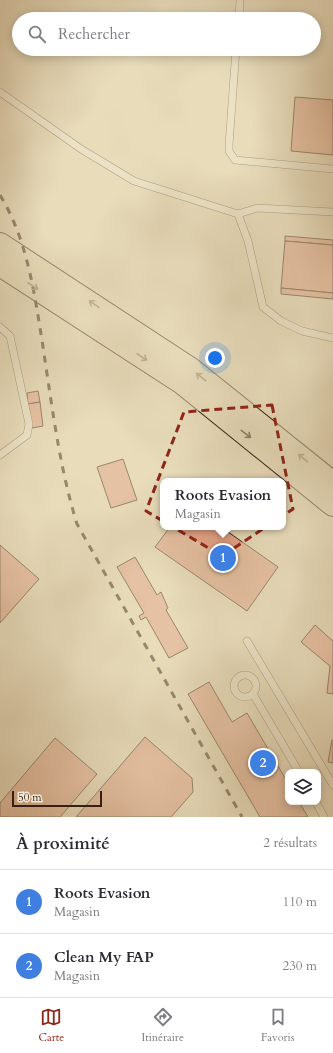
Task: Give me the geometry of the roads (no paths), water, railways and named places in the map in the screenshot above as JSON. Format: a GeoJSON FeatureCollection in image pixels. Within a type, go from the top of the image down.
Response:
{"type":"FeatureCollection","features":[{"type":"Feature","properties":{"kind":"highway"},"geometry":{"type":"LineString","coordinates":[[0,244],[191,369],[333,483]]}},
{"type":"Feature","properties":{"kind":"highway"},"geometry":{"type":"LineString","coordinates":[[0,265],[182,383],[333,505]]}},
{"type":"Feature","properties":{"kind":"lane"},"geometry":{"type":"LineString","coordinates":[[239,12],[240,0]]}},
{"type":"Feature","properties":{"kind":"lane"},"geometry":{"type":"LineString","coordinates":[[235,56],[229,145],[229,151],[235,160],[333,169]]}},
{"type":"Feature","properties":{"kind":"lane"},"geometry":{"type":"LineString","coordinates":[[0,92],[81,149],[134,181],[238,214],[257,208],[333,212]]}},
{"type":"Feature","properties":{"kind":"lane"},"geometry":{"type":"LineString","coordinates":[[238,214],[248,242],[264,307],[281,321],[302,332],[333,338]]}},
{"type":"Feature","properties":{"kind":"lane"},"geometry":{"type":"LineString","coordinates":[[0,327],[10,336],[28,424],[27,435],[0,455]]}},
{"type":"Feature","properties":{"kind":"lane"},"geometry":{"type":"LineString","coordinates":[[247,641],[333,785]]}},
{"type":"Feature","properties":{"kind":"lane"},"geometry":{"type":"LineString","coordinates":[[253,694],[297,769]]}},
{"type":"Feature","properties":{"kind":"lane"},"geometry":{"type":"LineString","coordinates":[[318,805],[324,817]]}},
{"type":"Feature","properties":{"kind":"railway"},"geometry":{"type":"LineString","coordinates":[[0,195],[16,228],[27,262],[38,316],[60,454],[70,501],[77,524],[242,817]]}},
{"type":"Feature","properties":{"kind":"place","name":"Roots Evasion"},"geometry":{"type":"Point","coordinates":[223,558]}},
{"type":"Feature","properties":{"kind":"place","name":"Clean My FAP"},"geometry":{"type":"Point","coordinates":[263,763]}}]}
